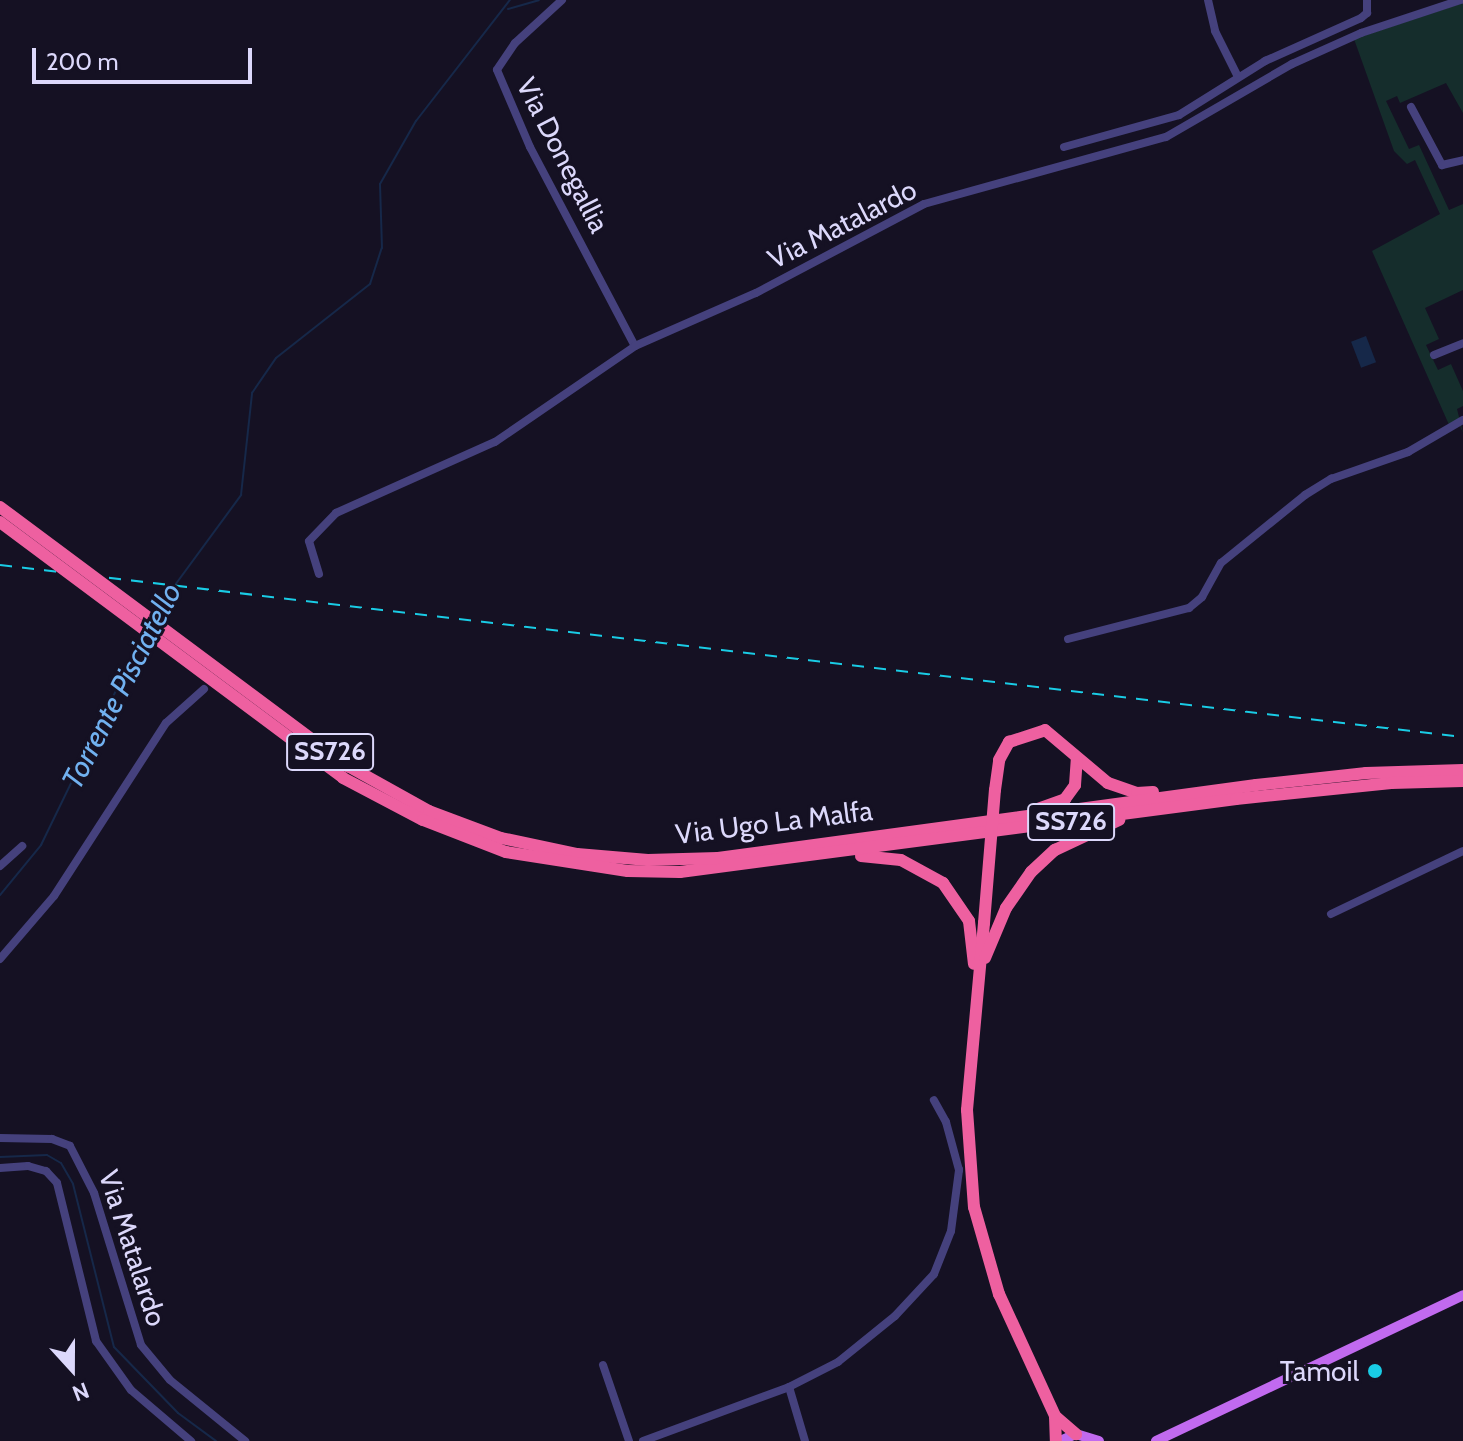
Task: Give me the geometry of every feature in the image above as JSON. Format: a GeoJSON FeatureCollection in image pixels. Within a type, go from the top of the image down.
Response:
{"type":"FeatureCollection","features":[{"type":"Feature","properties":{"kind":"highway","name":"Via Ugo La Malfa"},"geometry":{"type":"LineString","coordinates":[[0,507],[348,766],[429,811],[501,838],[577,854],[648,860],[718,858],[1256,785],[1463,770]]}},
{"type":"Feature","properties":{"kind":"highway","name":"Via Ugo La Malfa"},"geometry":{"type":"LineString","coordinates":[[0,522],[343,778],[423,820],[506,852],[628,871],[680,872],[1391,783],[1463,781]]}},
{"type":"Feature","properties":{"kind":"highway"},"geometry":{"type":"LineString","coordinates":[[1058,1441],[1055,1416],[999,1294],[974,1207],[967,1110],[976,984],[999,760],[1009,742],[1029,732],[1045,730],[1062,740],[1077,758],[1108,783],[1137,793],[1234,782],[1256,785]]}},
{"type":"Feature","properties":{"kind":"highway"},"geometry":{"type":"LineString","coordinates":[[1019,818],[1065,799],[1075,785],[1077,758]]}},
{"type":"Feature","properties":{"kind":"highway"},"geometry":{"type":"LineString","coordinates":[[976,984],[1006,908],[1031,872],[1055,850],[1137,813]]}},
{"type":"Feature","properties":{"kind":"highway"},"geometry":{"type":"LineString","coordinates":[[842,854],[901,860],[943,883],[969,921],[976,984]]}},
{"type":"Feature","properties":{"kind":"highway"},"geometry":{"type":"LineString","coordinates":[[1055,1416],[1076,1434]]}},
{"type":"Feature","properties":{"kind":"main road"},"geometry":{"type":"LineString","coordinates":[[1156,1441],[1463,1295]]}},
{"type":"Feature","properties":{"kind":"main road"},"geometry":{"type":"LineString","coordinates":[[1058,1441],[1076,1434],[1099,1441]]}},
{"type":"Feature","properties":{"kind":"street","name":"Via Donegallia"},"geometry":{"type":"LineString","coordinates":[[562,0],[515,43],[497,70],[525,135],[635,346]]}},
{"type":"Feature","properties":{"kind":"street"},"geometry":{"type":"LineString","coordinates":[[1208,0],[1215,31],[1238,77]]}},
{"type":"Feature","properties":{"kind":"street"},"geometry":{"type":"LineString","coordinates":[[1064,147],[1157,125],[1238,77],[1367,13],[1367,0]]}},
{"type":"Feature","properties":{"kind":"street","name":"Via Matalardo"},"geometry":{"type":"LineString","coordinates":[[319,574],[309,541],[336,513],[495,442],[635,346],[756,293],[924,204],[1166,137],[1292,64],[1360,34],[1461,0]]}},
{"type":"Feature","properties":{"kind":"street"},"geometry":{"type":"LineString","coordinates":[[1411,107],[1442,165],[1463,160]]}},
{"type":"Feature","properties":{"kind":"street"},"geometry":{"type":"LineString","coordinates":[[1434,355],[1463,343]]}},
{"type":"Feature","properties":{"kind":"street"},"geometry":{"type":"LineString","coordinates":[[1068,639],[1189,608],[1202,597],[1221,563],[1305,495],[1331,479],[1408,452],[1463,420]]}},
{"type":"Feature","properties":{"kind":"street"},"geometry":{"type":"LineString","coordinates":[[0,959],[54,896],[166,723],[204,689]]}},
{"type":"Feature","properties":{"kind":"street"},"geometry":{"type":"LineString","coordinates":[[0,866],[22,846]]}},
{"type":"Feature","properties":{"kind":"street"},"geometry":{"type":"LineString","coordinates":[[1331,914],[1463,851]]}},
{"type":"Feature","properties":{"kind":"street"},"geometry":{"type":"LineString","coordinates":[[643,1441],[666,1437],[789,1387],[838,1362],[867,1340],[934,1274],[951,1231],[959,1170],[946,1122],[934,1100]]}},
{"type":"Feature","properties":{"kind":"street","name":"Via Matalardo"},"geometry":{"type":"LineString","coordinates":[[0,1138],[52,1139],[70,1146],[94,1193],[141,1345],[170,1380],[245,1441]]}},
{"type":"Feature","properties":{"kind":"street"},"geometry":{"type":"LineString","coordinates":[[0,1168],[28,1166],[46,1171],[57,1183],[96,1341],[131,1390],[191,1441]]}},
{"type":"Feature","properties":{"kind":"street"},"geometry":{"type":"LineString","coordinates":[[603,1365],[629,1441]]}},
{"type":"Feature","properties":{"kind":"street"},"geometry":{"type":"LineString","coordinates":[[789,1387],[805,1441]]}},
{"type":"Feature","properties":{"kind":"green space"},"geometry":{"type":"Polygon","coordinates":[[[1463,3],[1463,113],[1446,83],[1400,103],[1397,96],[1386,101],[1409,149],[1419,145],[1449,210],[1463,204],[1463,290],[1425,308],[1439,339],[1426,345],[1438,370],[1451,364],[1463,391],[1463,406],[1457,409],[1463,433],[1460,426],[1450,427],[1372,251],[1440,214],[1415,160],[1407,164],[1394,151],[1354,39],[1463,3]]]}},
{"type":"Feature","properties":{"kind":"water"},"geometry":{"type":"Polygon","coordinates":[[[1366,336],[1376,362],[1361,368],[1351,342],[1366,336]]]}},
{"type":"Feature","properties":{"kind":"waterway","name":"Torrente Pisciatello"},"geometry":{"type":"LineString","coordinates":[[153,615],[241,495],[252,393],[276,358],[370,284],[382,248],[380,184],[416,121],[510,0]]}},
{"type":"Feature","properties":{"kind":"waterway"},"geometry":{"type":"LineString","coordinates":[[508,9],[539,0]]}},
{"type":"Feature","properties":{"kind":"waterway","name":"Torrente Pisciatello"},"geometry":{"type":"LineString","coordinates":[[0,895],[41,845],[143,635]]}},
{"type":"Feature","properties":{"kind":"waterway","name":"Torrente Pisciatello"},"geometry":{"type":"LineString","coordinates":[[0,1157],[47,1155],[61,1163],[73,1184],[114,1347],[178,1413],[216,1441]]}},
{"type":"Feature","properties":{"kind":"railway"},"geometry":{"type":"LineString","coordinates":[[0,565],[1463,737]]}},
{"type":"Feature","properties":{"kind":"place","name":"Tamoil"},"geometry":{"type":"Point","coordinates":[1375,1371]}}]}
